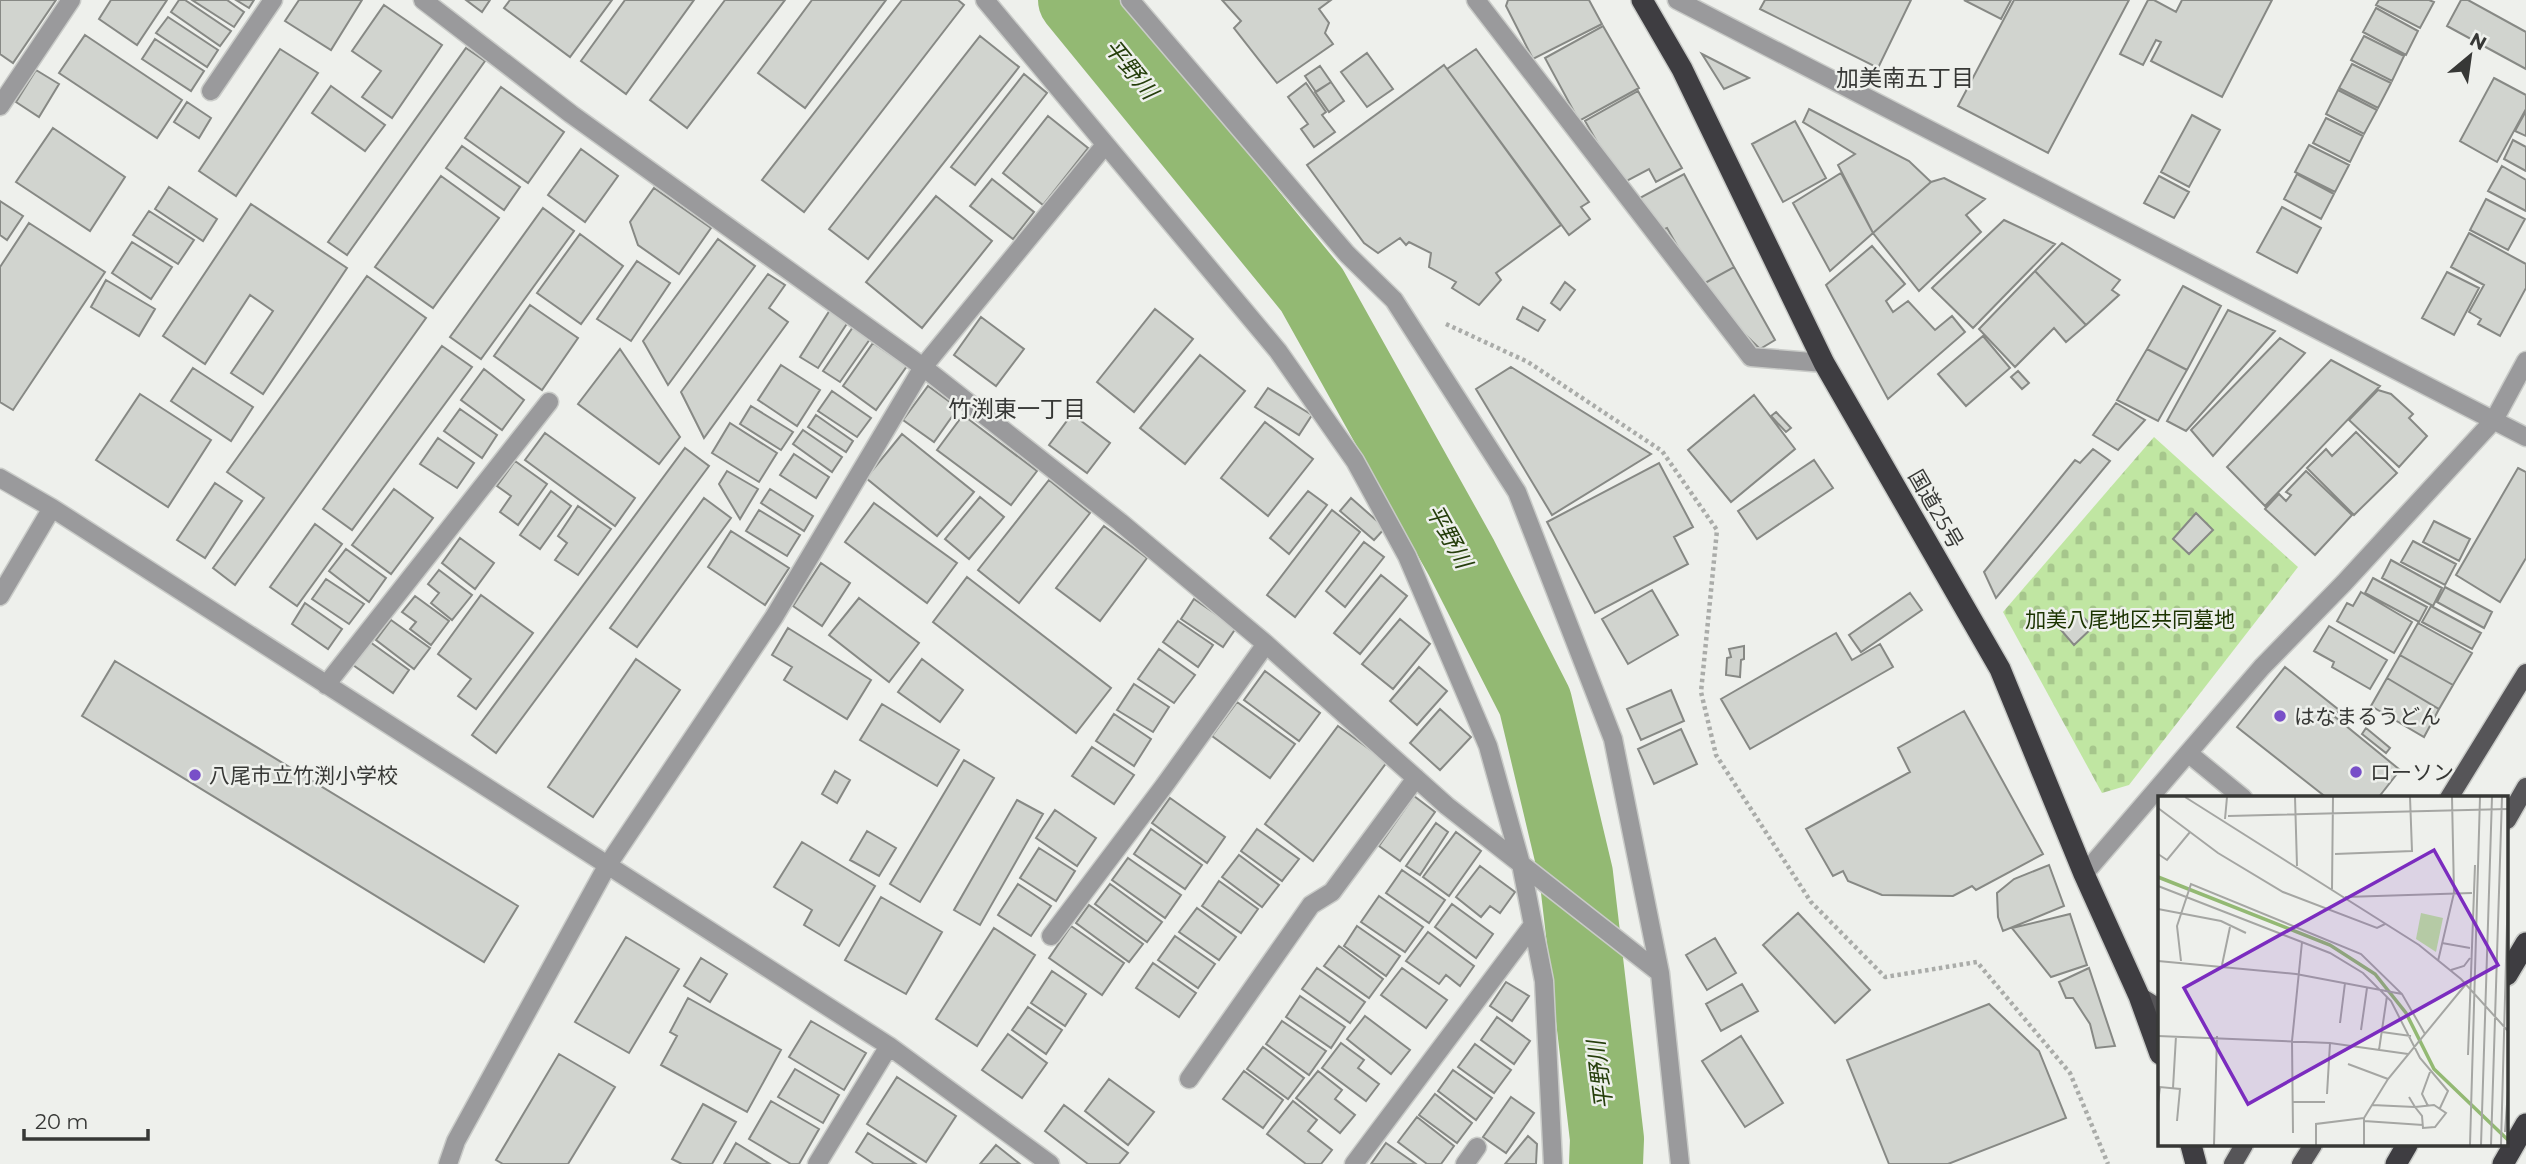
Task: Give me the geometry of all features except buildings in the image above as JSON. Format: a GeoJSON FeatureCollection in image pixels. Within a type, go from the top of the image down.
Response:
{"type":"FeatureCollection","features":[{"type":"Feature","properties":{"kind":"highway","name":"国道25号"},"geometry":{"type":"LineString","coordinates":[[1642,0],[1682,69],[1824,363],[2000,669],[2084,874],[2139,996],[2158,1048]]}},
{"type":"Feature","properties":{"kind":"highway"},"geometry":{"type":"LineString","coordinates":[[2508,973],[2526,943]]}},
{"type":"Feature","properties":{"kind":"highway"},"geometry":{"type":"LineString","coordinates":[[2503,1164],[2526,1124]]}},
{"type":"Feature","properties":{"kind":"highway"},"geometry":{"type":"LineString","coordinates":[[2190,1146],[2196,1164]]}},
{"type":"Feature","properties":{"kind":"highway"},"geometry":{"type":"LineString","coordinates":[[2396,1164],[2406,1146]]}},
{"type":"Feature","properties":{"kind":"main road"},"geometry":{"type":"LineString","coordinates":[[2450,796],[2526,673]]}},
{"type":"Feature","properties":{"kind":"main road"},"geometry":{"type":"LineString","coordinates":[[2508,818],[2526,787]]}},
{"type":"Feature","properties":{"kind":"main road"},"geometry":{"type":"LineString","coordinates":[[2139,996],[2158,1008]]}},
{"type":"Feature","properties":{"kind":"main road"},"geometry":{"type":"LineString","coordinates":[[2233,1164],[2243,1146]]}},
{"type":"Feature","properties":{"kind":"main road"},"geometry":{"type":"LineString","coordinates":[[2301,1164],[2312,1146]]}},
{"type":"Feature","properties":{"kind":"street"},"geometry":{"type":"LineString","coordinates":[[0,106],[71,0]]}},
{"type":"Feature","properties":{"kind":"street"},"geometry":{"type":"LineString","coordinates":[[211,91],[273,0]]}},
{"type":"Feature","properties":{"kind":"street"},"geometry":{"type":"LineString","coordinates":[[423,0],[571,114],[923,367],[1120,522],[1266,644],[1447,806],[1660,973]]}},
{"type":"Feature","properties":{"kind":"street"},"geometry":{"type":"LineString","coordinates":[[985,0],[1278,351],[1355,461],[1407,556],[1488,746],[1521,864],[1544,981],[1553,1164]]}},
{"type":"Feature","properties":{"kind":"street"},"geometry":{"type":"LineString","coordinates":[[1130,0],[1347,254],[1394,300],[1517,492],[1613,739],[1660,973],[1680,1164]]}},
{"type":"Feature","properties":{"kind":"street"},"geometry":{"type":"LineString","coordinates":[[1476,0],[1751,357],[1824,363]]}},
{"type":"Feature","properties":{"kind":"street"},"geometry":{"type":"LineString","coordinates":[[1677,0],[2526,436]]}},
{"type":"Feature","properties":{"kind":"street"},"geometry":{"type":"LineString","coordinates":[[448,1164],[456,1141],[607,866],[774,617],[923,367],[1105,145]]}},
{"type":"Feature","properties":{"kind":"street"},"geometry":{"type":"LineString","coordinates":[[2084,874],[2262,667],[2344,583],[2494,420],[2526,361]]}},
{"type":"Feature","properties":{"kind":"street"},"geometry":{"type":"LineString","coordinates":[[326,685],[549,402]]}},
{"type":"Feature","properties":{"kind":"street"},"geometry":{"type":"LineString","coordinates":[[0,478],[52,508],[889,1046],[1050,1164]]}},
{"type":"Feature","properties":{"kind":"street"},"geometry":{"type":"LineString","coordinates":[[0,596],[52,508]]}},
{"type":"Feature","properties":{"kind":"street"},"geometry":{"type":"LineString","coordinates":[[1051,936],[1266,644]]}},
{"type":"Feature","properties":{"kind":"street"},"geometry":{"type":"LineString","coordinates":[[2188,752],[2241,796]]}},
{"type":"Feature","properties":{"kind":"street"},"geometry":{"type":"LineString","coordinates":[[1189,1079],[1311,905],[1332,892],[1416,778]]}},
{"type":"Feature","properties":{"kind":"street"},"geometry":{"type":"LineString","coordinates":[[1354,1164],[1534,925]]}},
{"type":"Feature","properties":{"kind":"street"},"geometry":{"type":"LineString","coordinates":[[817,1164],[889,1046]]}},
{"type":"Feature","properties":{"kind":"street"},"geometry":{"type":"LineString","coordinates":[[1465,1164],[1477,1147]]}},
{"type":"Feature","properties":{"kind":"path"},"geometry":{"type":"LineString","coordinates":[[1443,323],[1528,362],[1662,450],[1717,530],[1701,692],[1716,755],[1811,902],[1885,977],[1978,962],[2070,1073],[2108,1164]]}},
{"type":"Feature","properties":{"kind":"green space","name":"加美八尾地区共同墓地"},"geometry":{"type":"Polygon","coordinates":[[[2154,437],[2298,567],[2129,785],[2102,793],[2003,612],[2154,437]]]}},
{"type":"Feature","properties":{"kind":"waterway","name":"平野川"},"geometry":{"type":"LineString","coordinates":[[1075,0],[1312,290],[1461,557],[1535,702],[1576,874],[1607,1139],[1606,1164]]}},
{"type":"Feature","properties":{"kind":"place","name":"はなまるうどん"},"geometry":{"type":"Point","coordinates":[2280,716]}},
{"type":"Feature","properties":{"kind":"place","name":"ローソン"},"geometry":{"type":"Point","coordinates":[2356,772]}},
{"type":"Feature","properties":{"kind":"place","name":"八尾市立竹渕小学校"},"geometry":{"type":"Point","coordinates":[195,775]}},
{"type":"Feature","properties":{"kind":"district","name":"加美南五丁目"},"geometry":{"type":"Point","coordinates":[1905,78]}},
{"type":"Feature","properties":{"kind":"district","name":"竹渕東一丁目"},"geometry":{"type":"Point","coordinates":[1017,409]}}]}
